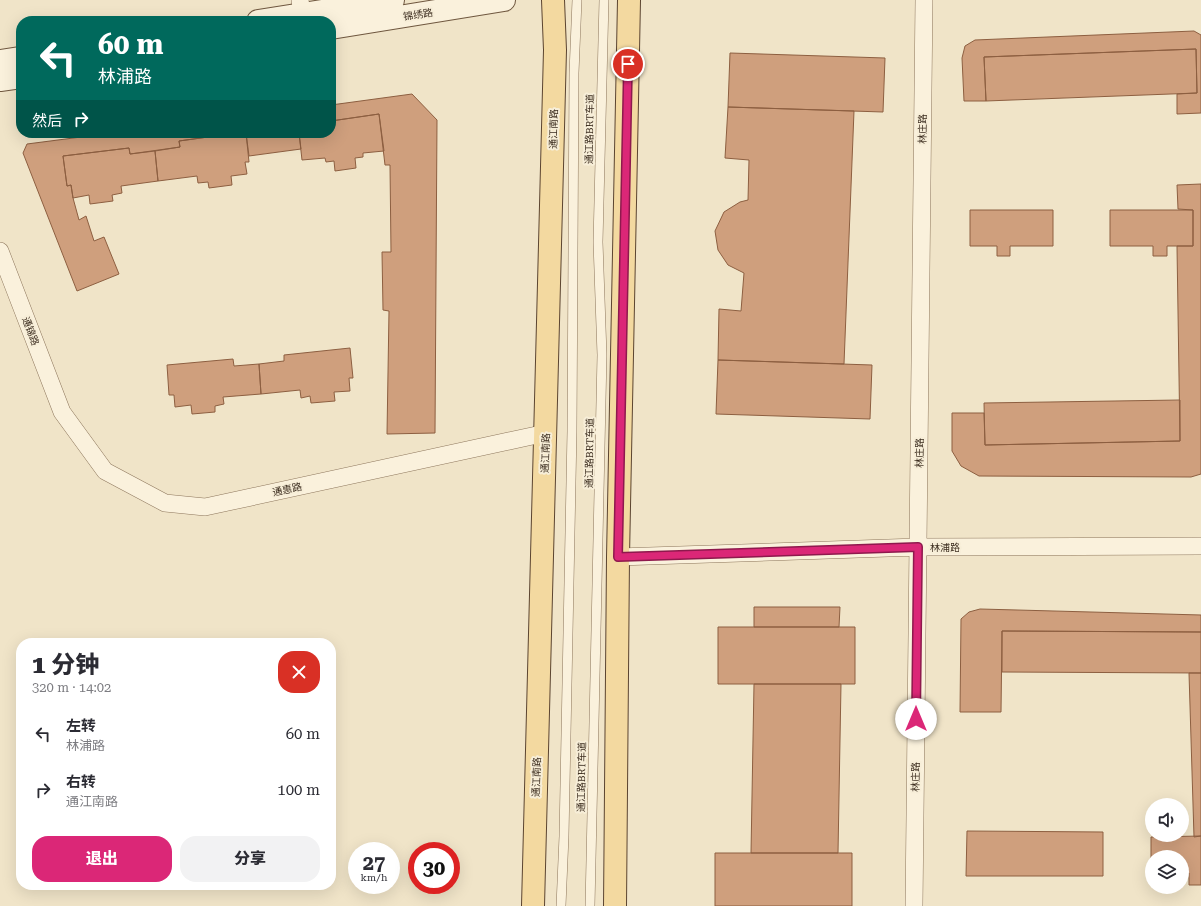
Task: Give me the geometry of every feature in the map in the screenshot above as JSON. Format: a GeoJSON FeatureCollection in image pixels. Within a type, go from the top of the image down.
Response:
{"type":"FeatureCollection","features":[{"type":"Feature","properties":{"kind":"main road","name":"通江南路"},"geometry":{"type":"LineString","coordinates":[[532,906],[546,433],[555,50],[554,0]]}},
{"type":"Feature","properties":{"kind":"main road"},"geometry":{"type":"LineString","coordinates":[[616,906],[618,557],[629,0]]}},
{"type":"Feature","properties":{"kind":"street","name":"锦绣路"},"geometry":{"type":"LineString","coordinates":[[273,16],[301,7],[393,0]]}},
{"type":"Feature","properties":{"kind":"street","name":"锦绣路"},"geometry":{"type":"LineString","coordinates":[[336,27],[504,0]]}},
{"type":"Feature","properties":{"kind":"street","name":"林庄路"},"geometry":{"type":"LineString","coordinates":[[914,906],[924,0]]}},
{"type":"Feature","properties":{"kind":"street"},"geometry":{"type":"LineString","coordinates":[[0,61],[16,59]]}},
{"type":"Feature","properties":{"kind":"street"},"geometry":{"type":"LineString","coordinates":[[0,80],[16,78]]}},
{"type":"Feature","properties":{"kind":"street","name":"通锦路"},"geometry":{"type":"LineString","coordinates":[[0,251],[62,412]]}},
{"type":"Feature","properties":{"kind":"street","name":"通惠路"},"geometry":{"type":"LineString","coordinates":[[62,412],[105,471],[165,503],[205,507],[546,433]]}},
{"type":"Feature","properties":{"kind":"street","name":"林浦路"},"geometry":{"type":"LineString","coordinates":[[618,557],[918,547],[1201,546]]}},
{"type":"Feature","properties":{"kind":"lane","name":"通江路BRT车道"},"geometry":{"type":"LineString","coordinates":[[561,906],[572,439],[574,73],[577,0]]}},
{"type":"Feature","properties":{"kind":"lane","name":"通江路BRT车道"},"geometry":{"type":"LineString","coordinates":[[590,906],[594,639],[602,356],[598,242],[604,0]]}},
{"type":"Feature","properties":{"kind":"building"},"geometry":{"type":"Polygon","coordinates":[[[1194,31],[1201,35],[1201,113],[1177,114],[1177,94],[1197,93],[1196,49],[984,57],[986,101],[964,101],[962,58],[965,46],[975,40],[1194,31]]]}},
{"type":"Feature","properties":{"kind":"building"},"geometry":{"type":"Polygon","coordinates":[[[1196,49],[1197,93],[986,101],[984,57],[1196,49]]]}},
{"type":"Feature","properties":{"kind":"building"},"geometry":{"type":"Polygon","coordinates":[[[730,53],[885,58],[883,112],[728,107],[730,53]]]}},
{"type":"Feature","properties":{"kind":"building"},"geometry":{"type":"Polygon","coordinates":[[[412,94],[437,120],[435,433],[387,434],[389,311],[383,310],[382,252],[391,252],[390,165],[385,165],[379,114],[336,120],[336,104],[412,94]]]}},
{"type":"Feature","properties":{"kind":"building"},"geometry":{"type":"Polygon","coordinates":[[[728,107],[854,111],[844,364],[718,360],[719,309],[741,311],[744,273],[728,265],[718,250],[715,231],[724,212],[740,202],[748,200],[749,160],[725,158],[728,107]]]}},
{"type":"Feature","properties":{"kind":"building"},"geometry":{"type":"Polygon","coordinates":[[[379,114],[384,151],[363,153],[363,157],[355,158],[356,168],[335,171],[334,161],[326,162],[325,158],[302,160],[300,138],[336,138],[336,120],[379,114]]]}},
{"type":"Feature","properties":{"kind":"building"},"geometry":{"type":"Polygon","coordinates":[[[73,138],[201,138],[179,141],[180,147],[130,154],[129,148],[63,156],[67,186],[71,185],[79,220],[86,216],[94,241],[104,237],[119,274],[77,291],[23,153],[27,144],[73,138]]]}},
{"type":"Feature","properties":{"kind":"building"},"geometry":{"type":"Polygon","coordinates":[[[201,138],[247,138],[249,162],[245,162],[247,174],[231,176],[232,185],[209,188],[208,182],[198,183],[197,176],[158,181],[155,151],[180,147],[179,141],[201,138]]]}},
{"type":"Feature","properties":{"kind":"building"},"geometry":{"type":"Polygon","coordinates":[[[247,138],[300,138],[301,149],[249,156],[247,138]]]}},
{"type":"Feature","properties":{"kind":"building"},"geometry":{"type":"Polygon","coordinates":[[[129,148],[130,154],[155,151],[158,181],[121,186],[122,193],[112,195],[113,201],[90,204],[89,195],[73,198],[71,185],[67,186],[63,156],[129,148]]]}},
{"type":"Feature","properties":{"kind":"building"},"geometry":{"type":"Polygon","coordinates":[[[1201,184],[1201,474],[1191,477],[979,476],[961,466],[952,451],[952,413],[984,413],[985,445],[1180,441],[1177,246],[1193,246],[1193,210],[1178,209],[1177,185],[1201,184]]]}},
{"type":"Feature","properties":{"kind":"building"},"geometry":{"type":"Polygon","coordinates":[[[970,210],[1053,210],[1053,246],[1010,246],[1010,256],[997,256],[997,246],[970,246],[970,210]]]}},
{"type":"Feature","properties":{"kind":"building"},"geometry":{"type":"Polygon","coordinates":[[[1110,210],[1193,210],[1193,246],[1167,246],[1167,256],[1153,256],[1153,246],[1110,246],[1110,210]]]}},
{"type":"Feature","properties":{"kind":"building"},"geometry":{"type":"Polygon","coordinates":[[[350,348],[353,378],[349,378],[350,391],[334,392],[335,401],[311,403],[310,396],[301,398],[300,390],[261,394],[259,364],[284,361],[284,355],[350,348]]]}},
{"type":"Feature","properties":{"kind":"building"},"geometry":{"type":"Polygon","coordinates":[[[233,359],[234,366],[259,364],[261,394],[223,397],[224,404],[215,406],[215,412],[192,414],[191,405],[175,407],[174,395],[169,395],[167,365],[233,359]]]}},
{"type":"Feature","properties":{"kind":"building"},"geometry":{"type":"Polygon","coordinates":[[[718,360],[872,365],[870,419],[716,414],[718,360]]]}},
{"type":"Feature","properties":{"kind":"building"},"geometry":{"type":"Polygon","coordinates":[[[1180,400],[1180,441],[985,445],[984,403],[1180,400]]]}},
{"type":"Feature","properties":{"kind":"building"},"geometry":{"type":"Polygon","coordinates":[[[754,607],[840,607],[839,627],[754,627],[754,607]]]}},
{"type":"Feature","properties":{"kind":"building"},"geometry":{"type":"Polygon","coordinates":[[[980,609],[1201,615],[1201,632],[1002,631],[1001,712],[960,712],[961,619],[969,612],[980,609]]]}},
{"type":"Feature","properties":{"kind":"building"},"geometry":{"type":"Polygon","coordinates":[[[718,627],[855,627],[855,684],[718,684],[718,627]]]}},
{"type":"Feature","properties":{"kind":"building"},"geometry":{"type":"Polygon","coordinates":[[[1002,631],[1201,632],[1201,673],[1002,672],[1002,631]]]}},
{"type":"Feature","properties":{"kind":"building"},"geometry":{"type":"Polygon","coordinates":[[[1189,673],[1201,673],[1201,836],[1194,837],[1189,673]]]}},
{"type":"Feature","properties":{"kind":"building"},"geometry":{"type":"Polygon","coordinates":[[[754,684],[841,684],[838,853],[751,853],[754,684]]]}},
{"type":"Feature","properties":{"kind":"building"},"geometry":{"type":"Polygon","coordinates":[[[967,831],[1103,832],[1103,876],[966,876],[967,831]]]}},
{"type":"Feature","properties":{"kind":"building"},"geometry":{"type":"Polygon","coordinates":[[[1189,836],[1201,836],[1201,885],[1189,885],[1189,850],[1151,850],[1151,842],[1189,842],[1189,836]]]}},
{"type":"Feature","properties":{"kind":"building"},"geometry":{"type":"Polygon","coordinates":[[[715,853],[852,853],[852,906],[715,906],[715,853]]]}},
{"type":"Feature","properties":{"kind":"route"},"geometry":{"type":"LineString","coordinates":[[628,64],[618,557],[918,547],[916,719]]}}]}
